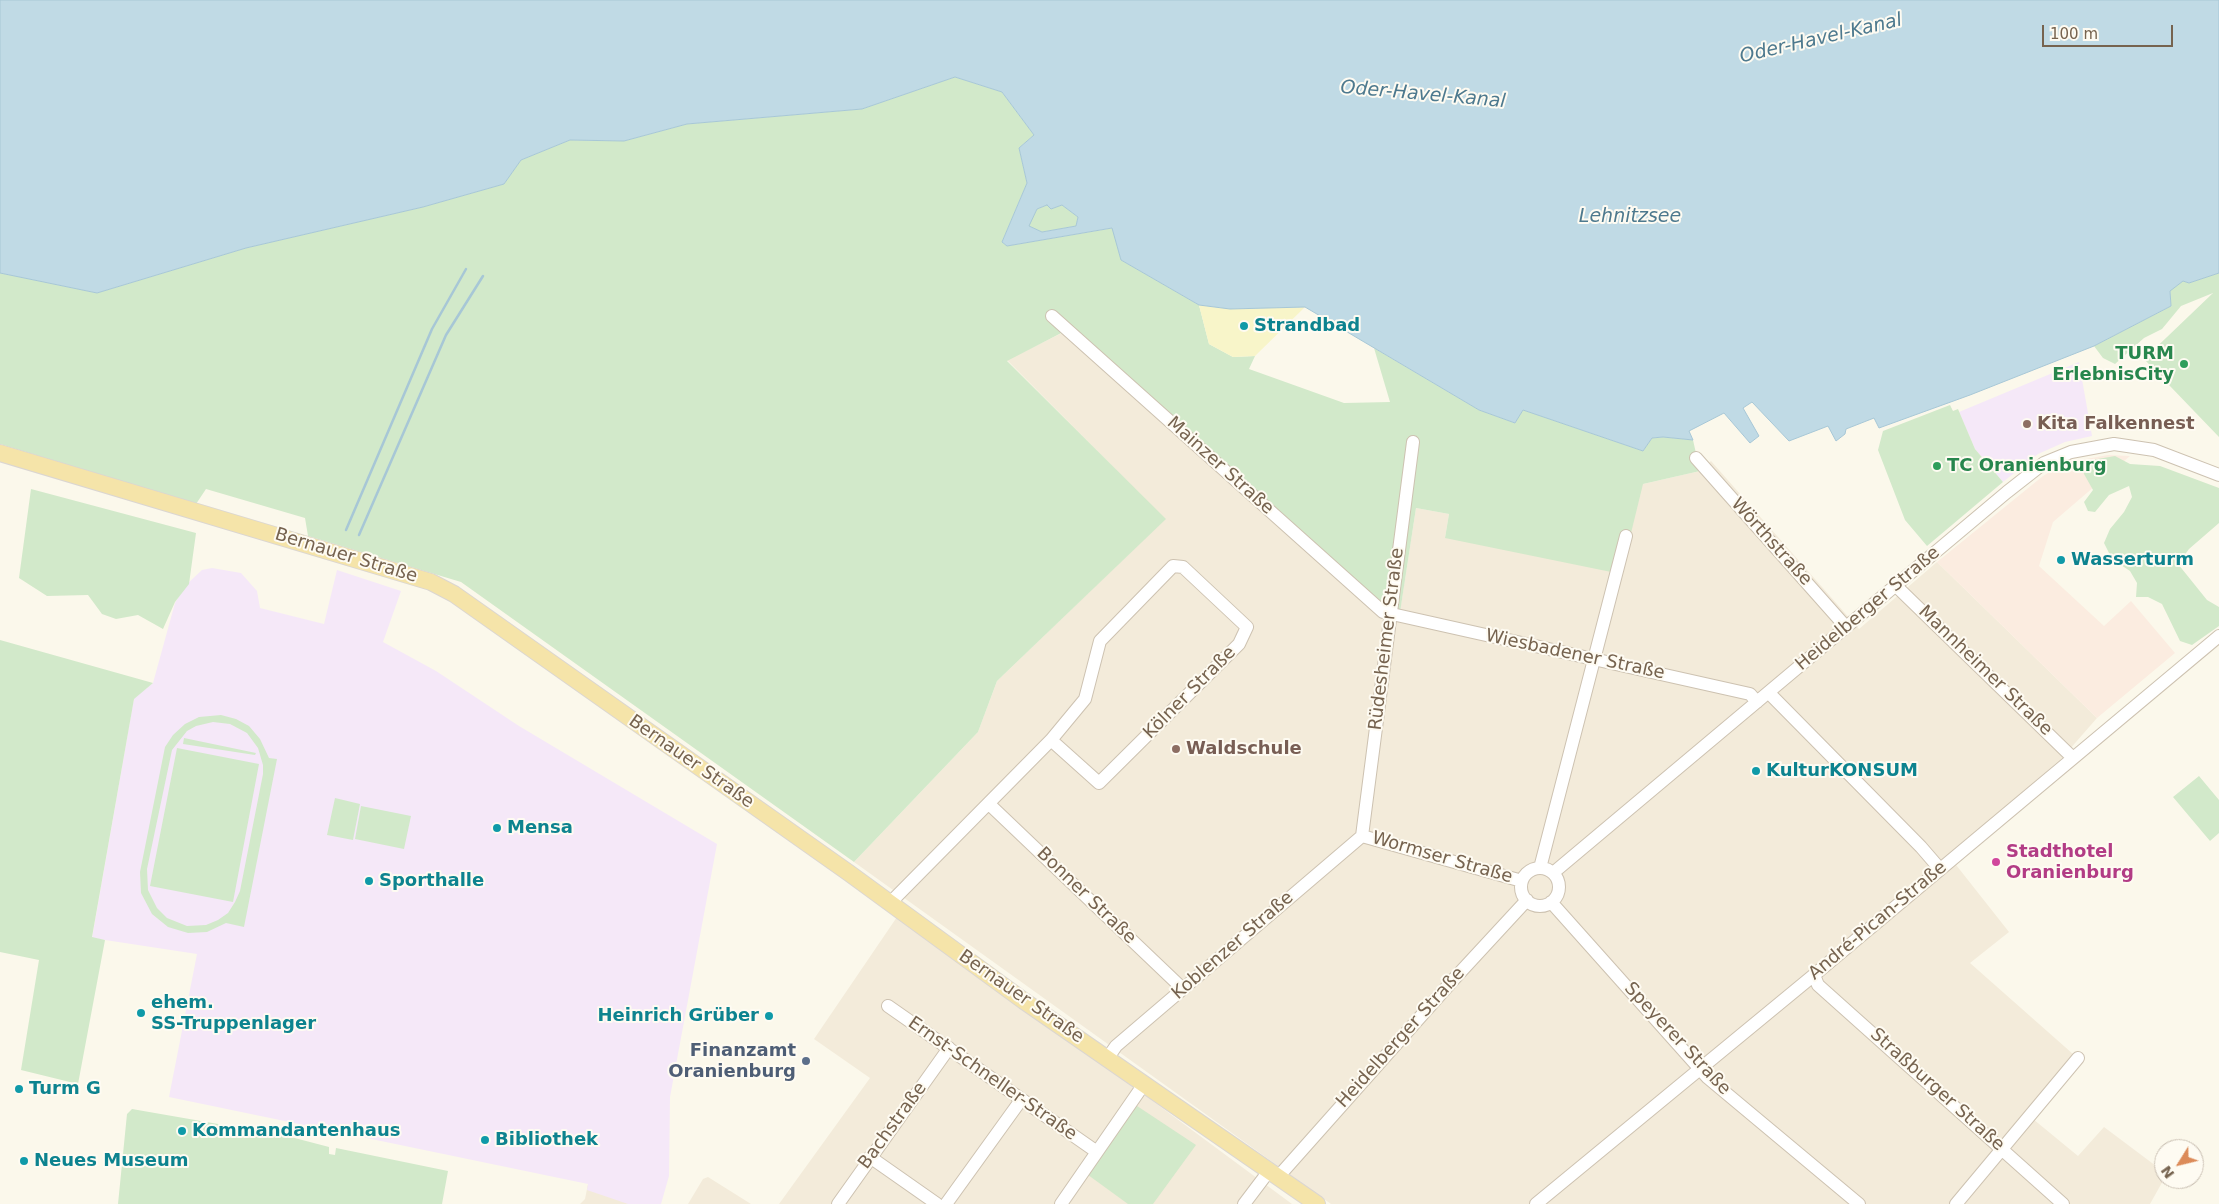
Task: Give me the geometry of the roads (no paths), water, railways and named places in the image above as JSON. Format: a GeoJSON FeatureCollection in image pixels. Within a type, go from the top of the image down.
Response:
{"type":"FeatureCollection","features":[{"type":"Feature","properties":{"kind":"main road","name":"Bernauer Straße"},"geometry":{"type":"LineString","coordinates":[[0,454],[431,582],[454,594],[1107,1059],[1317,1204]]}},
{"type":"Feature","properties":{"kind":"street","name":"Mainzer Straße"},"geometry":{"type":"LineString","coordinates":[[1052,316],[1377,606],[1390,614]]}},
{"type":"Feature","properties":{"kind":"street","name":"Rüdesheimer Straße"},"geometry":{"type":"LineString","coordinates":[[1362,836],[1413,442]]}},
{"type":"Feature","properties":{"kind":"street","name":"Heidelberger Straße"},"geometry":{"type":"LineString","coordinates":[[1553,873],[2027,475],[2044,463],[2071,452],[2114,444],[2134,445],[2154,450],[2219,475]]}},
{"type":"Feature","properties":{"kind":"street","name":"Wörthstraße"},"geometry":{"type":"LineString","coordinates":[[1696,458],[1846,627]]}},
{"type":"Feature","properties":{"kind":"street"},"geometry":{"type":"LineString","coordinates":[[1540,868],[1626,536]]}},
{"type":"Feature","properties":{"kind":"street","name":"Kölner Straße"},"geometry":{"type":"LineString","coordinates":[[890,903],[1051,740],[1085,699],[1100,641],[1173,566],[1183,566],[1247,628],[1239,644],[1099,783],[1051,740]]}},
{"type":"Feature","properties":{"kind":"street","name":"Mannheimer Straße"},"geometry":{"type":"LineString","coordinates":[[1896,585],[2073,758]]}},
{"type":"Feature","properties":{"kind":"street","name":"Wiesbadener Straße"},"geometry":{"type":"LineString","coordinates":[[1390,614],[1750,694],[1757,702]]}},
{"type":"Feature","properties":{"kind":"street","name":"André-Pican-Straße"},"geometry":{"type":"LineString","coordinates":[[1536,1204],[1701,1069],[2219,636]]}},
{"type":"Feature","properties":{"kind":"street"},"geometry":{"type":"LineString","coordinates":[[1768,693],[1921,847],[1940,869]]}},
{"type":"Feature","properties":{"kind":"street","name":"Bonner Straße"},"geometry":{"type":"LineString","coordinates":[[989,804],[1182,989]]}},
{"type":"Feature","properties":{"kind":"street","name":"Wormser Straße"},"geometry":{"type":"LineString","coordinates":[[1362,836],[1522,881]]}},
{"type":"Feature","properties":{"kind":"street","name":"Koblenzer Straße"},"geometry":{"type":"LineString","coordinates":[[1107,1059],[1116,1046],[1362,836]]}},
{"type":"Feature","properties":{"kind":"street"},"geometry":{"type":"LineString","coordinates":[[1540,868],[1553,873],[1559,884],[1559,890],[1551,902],[1541,906],[1534,905],[1527,900],[1522,892],[1522,881],[1529,872],[1540,868]]}},
{"type":"Feature","properties":{"kind":"street","name":"Heidelberger Straße"},"geometry":{"type":"LineString","coordinates":[[1244,1204],[1527,900]]}},
{"type":"Feature","properties":{"kind":"street","name":"Speyerer Straße"},"geometry":{"type":"LineString","coordinates":[[1551,902],[1708,1078],[1859,1204]]}},
{"type":"Feature","properties":{"kind":"street","name":"Straßburger Straße"},"geometry":{"type":"LineString","coordinates":[[1814,975],[1818,985],[2003,1148],[2063,1204]]}},
{"type":"Feature","properties":{"kind":"street","name":"Ernst-Schneller-Straße"},"geometry":{"type":"LineString","coordinates":[[888,1006],[1097,1152]]}},
{"type":"Feature","properties":{"kind":"street","name":"Bachstraße"},"geometry":{"type":"LineString","coordinates":[[838,1204],[949,1048]]}},
{"type":"Feature","properties":{"kind":"street"},"geometry":{"type":"LineString","coordinates":[[1956,1204],[2078,1058]]}},
{"type":"Feature","properties":{"kind":"street"},"geometry":{"type":"LineString","coordinates":[[1061,1204],[1144,1084]]}},
{"type":"Feature","properties":{"kind":"street"},"geometry":{"type":"LineString","coordinates":[[946,1204],[1021,1100]]}},
{"type":"Feature","properties":{"kind":"street"},"geometry":{"type":"LineString","coordinates":[[870,1157],[937,1204]]}},
{"type":"Feature","properties":{"kind":"water","name":"Lehnitzsee"},"geometry":{"type":"Polygon","coordinates":[[[0,0],[2219,0],[2219,273],[2189,283],[2183,281],[2170,291],[2171,306],[2094,346],[1970,395],[1879,428],[1874,418],[1846,429],[1845,434],[1836,441],[1828,426],[1789,441],[1752,402],[1743,408],[1759,436],[1750,443],[1724,413],[1689,431],[1693,440],[1663,437],[1652,438],[1643,451],[1523,410],[1515,423],[1479,410],[1305,307],[1230,309],[1199,305],[1121,260],[1112,228],[1007,246],[1002,242],[1027,183],[1019,148],[1034,135],[1002,92],[955,77],[862,109],[687,124],[624,141],[570,140],[521,160],[504,184],[423,207],[246,248],[97,293],[0,273],[0,0]],[[1047,205],[1037,209],[1029,226],[1042,232],[1076,226],[1078,217],[1062,205],[1051,209],[1047,205]]]}},
{"type":"Feature","properties":{"kind":"waterway"},"geometry":{"type":"LineString","coordinates":[[346,530],[432,329],[466,269]]}},
{"type":"Feature","properties":{"kind":"waterway"},"geometry":{"type":"LineString","coordinates":[[359,535],[446,335],[483,276]]}},
{"type":"Feature","properties":{"kind":"place","name":"Strandbad"},"geometry":{"type":"Point","coordinates":[1244,326]}},
{"type":"Feature","properties":{"kind":"place","name":"TURM ErlebnisCity"},"geometry":{"type":"Point","coordinates":[2184,364]}},
{"type":"Feature","properties":{"kind":"place","name":"Kita Falkennest"},"geometry":{"type":"Point","coordinates":[2027,424]}},
{"type":"Feature","properties":{"kind":"place","name":"TC Oranienburg"},"geometry":{"type":"Point","coordinates":[1937,466]}},
{"type":"Feature","properties":{"kind":"place","name":"Wasserturm"},"geometry":{"type":"Point","coordinates":[2061,560]}},
{"type":"Feature","properties":{"kind":"place","name":"Waldschule"},"geometry":{"type":"Point","coordinates":[1176,749]}},
{"type":"Feature","properties":{"kind":"place","name":"KulturKONSUM"},"geometry":{"type":"Point","coordinates":[1756,771]}},
{"type":"Feature","properties":{"kind":"place","name":"Mensa"},"geometry":{"type":"Point","coordinates":[497,828]}},
{"type":"Feature","properties":{"kind":"place","name":"Stadthotel Oranienburg"},"geometry":{"type":"Point","coordinates":[1996,862]}},
{"type":"Feature","properties":{"kind":"place","name":"Sporthalle"},"geometry":{"type":"Point","coordinates":[369,881]}},
{"type":"Feature","properties":{"kind":"place","name":"ehem. SS-Truppenlager"},"geometry":{"type":"Point","coordinates":[141,1013]}},
{"type":"Feature","properties":{"kind":"place","name":"Heinrich Grüber"},"geometry":{"type":"Point","coordinates":[769,1016]}},
{"type":"Feature","properties":{"kind":"place","name":"Finanzamt Oranienburg"},"geometry":{"type":"Point","coordinates":[806,1061]}},
{"type":"Feature","properties":{"kind":"place","name":"Turm G"},"geometry":{"type":"Point","coordinates":[19,1089]}},
{"type":"Feature","properties":{"kind":"place","name":"Kommandantenhaus"},"geometry":{"type":"Point","coordinates":[182,1131]}},
{"type":"Feature","properties":{"kind":"place","name":"Bibliothek"},"geometry":{"type":"Point","coordinates":[485,1140]}},
{"type":"Feature","properties":{"kind":"place","name":"Neues Museum"},"geometry":{"type":"Point","coordinates":[24,1161]}},
{"type":"Feature","properties":{"kind":"water label","name":"Oder-Havel-Kanal"},"geometry":{"type":"Point","coordinates":[1821,39]}},
{"type":"Feature","properties":{"kind":"water label","name":"Oder-Havel-Kanal"},"geometry":{"type":"Point","coordinates":[1423,95]}}]}
